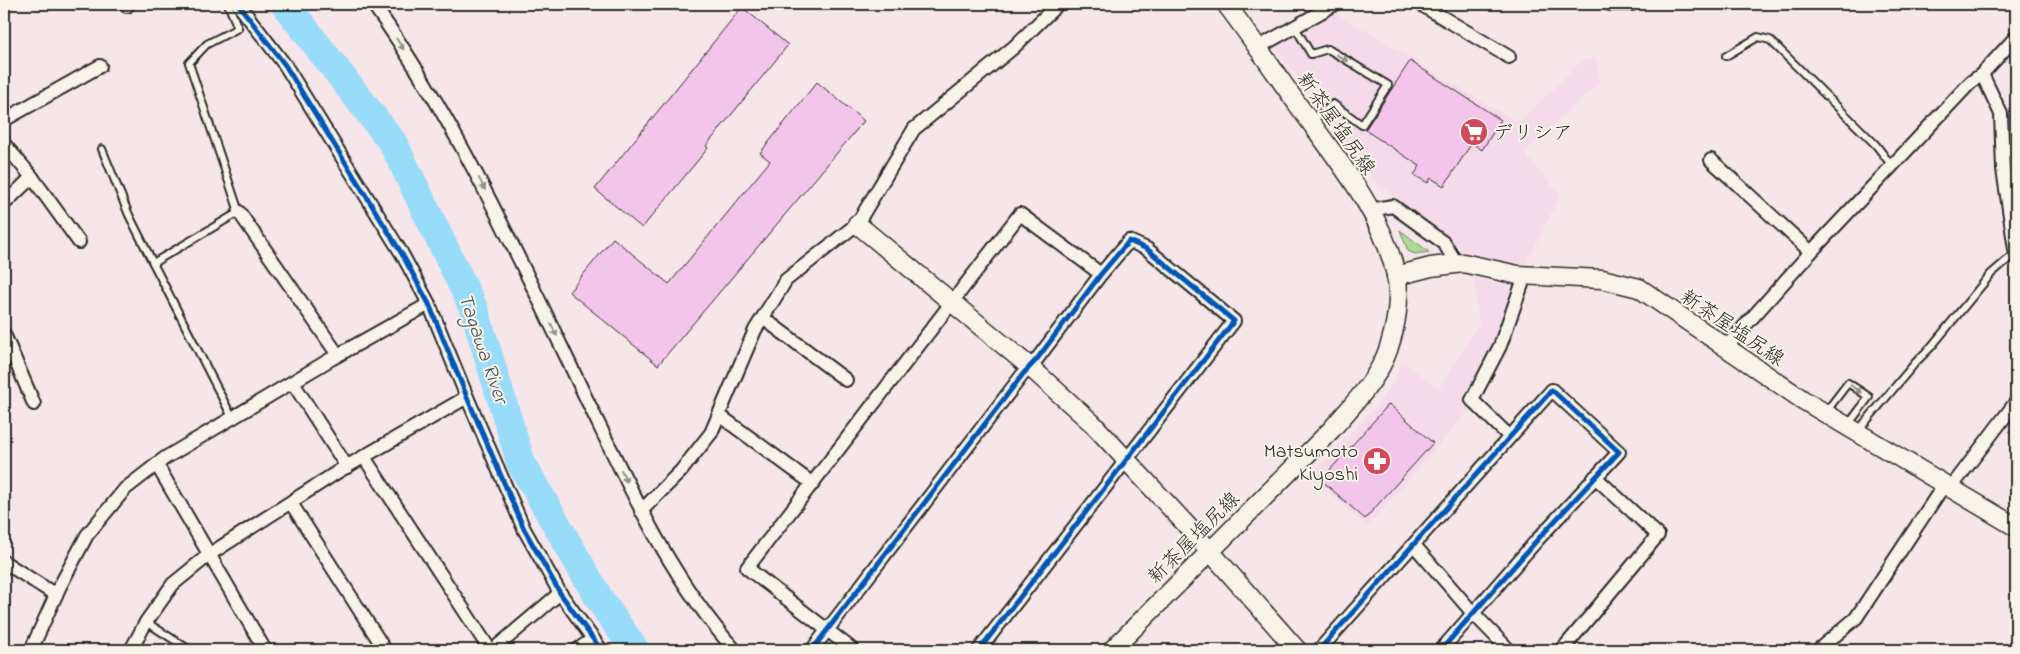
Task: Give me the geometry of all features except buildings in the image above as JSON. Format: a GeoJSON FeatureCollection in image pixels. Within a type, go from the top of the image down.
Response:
{"type":"FeatureCollection","features":[{"type":"Feature","properties":{"kind":"main road","name":"新茶屋塩尻線"},"geometry":{"type":"LineString","coordinates":[[1112,650],[1332,429],[1364,392],[1378,372],[1388,350],[1393,331],[1396,312],[1396,276],[1388,250],[1369,210],[1348,175],[1259,47],[1226,4]]}},
{"type":"Feature","properties":{"kind":"main road"},"geometry":{"type":"LineString","coordinates":[[857,224],[1030,367],[1092,423],[1127,458],[1297,650]]}},
{"type":"Feature","properties":{"kind":"main road","name":"新茶屋塩尻線"},"geometry":{"type":"LineString","coordinates":[[1396,276],[1431,267],[1463,263],[1525,276],[1602,279],[1639,288],[1825,414],[2016,526]]}},
{"type":"Feature","properties":{"kind":"street"},"geometry":{"type":"LineString","coordinates":[[238,4],[286,65],[388,229],[429,304],[466,396],[524,529],[560,593],[601,650]]}},
{"type":"Feature","properties":{"kind":"street"},"geometry":{"type":"LineString","coordinates":[[373,4],[434,97],[494,206],[641,511],[670,562],[716,630],[735,650]]}},
{"type":"Feature","properties":{"kind":"street"},"geometry":{"type":"LineString","coordinates":[[641,511],[681,472],[711,433],[755,330],[786,280],[857,224],[914,129],[1014,47],[1058,4]]}},
{"type":"Feature","properties":{"kind":"street"},"geometry":{"type":"LineString","coordinates":[[1259,47],[1335,4]]}},
{"type":"Feature","properties":{"kind":"street"},"geometry":{"type":"LineString","coordinates":[[1420,4],[1509,57]]}},
{"type":"Feature","properties":{"kind":"street"},"geometry":{"type":"LineString","coordinates":[[1610,4],[1631,4]]}},
{"type":"Feature","properties":{"kind":"street"},"geometry":{"type":"LineString","coordinates":[[1725,348],[1811,252],[2016,36]]}},
{"type":"Feature","properties":{"kind":"street"},"geometry":{"type":"LineString","coordinates":[[4,120],[100,66]]}},
{"type":"Feature","properties":{"kind":"street"},"geometry":{"type":"LineString","coordinates":[[1982,74],[2001,114],[2002,153],[2016,255]]}},
{"type":"Feature","properties":{"kind":"street"},"geometry":{"type":"LineString","coordinates":[[4,144],[32,177],[79,242]]}},
{"type":"Feature","properties":{"kind":"street"},"geometry":{"type":"LineString","coordinates":[[2002,153],[2016,145]]}},
{"type":"Feature","properties":{"kind":"street"},"geometry":{"type":"LineString","coordinates":[[1711,160],[1811,252]]}},
{"type":"Feature","properties":{"kind":"street"},"geometry":{"type":"LineString","coordinates":[[4,204],[32,177]]}},
{"type":"Feature","properties":{"kind":"street"},"geometry":{"type":"LineString","coordinates":[[1369,210],[1393,206],[1444,243],[1457,264]]}},
{"type":"Feature","properties":{"kind":"street"},"geometry":{"type":"LineString","coordinates":[[239,212],[338,355]]}},
{"type":"Feature","properties":{"kind":"street"},"geometry":{"type":"LineString","coordinates":[[854,650],[747,568],[1020,214],[1101,274]]}},
{"type":"Feature","properties":{"kind":"street"},"geometry":{"type":"LineString","coordinates":[[812,650],[1023,374],[1129,241],[1147,249],[1234,321],[979,650]]}},
{"type":"Feature","properties":{"kind":"street"},"geometry":{"type":"LineString","coordinates":[[1509,436],[1472,400],[1500,346],[1525,276]]}},
{"type":"Feature","properties":{"kind":"street"},"geometry":{"type":"LineString","coordinates":[[31,650],[87,535],[125,489],[165,458],[338,355],[429,304]]}},
{"type":"Feature","properties":{"kind":"street"},"geometry":{"type":"LineString","coordinates":[[762,318],[846,380]]}},
{"type":"Feature","properties":{"kind":"street"},"geometry":{"type":"LineString","coordinates":[[4,334],[34,404]]}},
{"type":"Feature","properties":{"kind":"street"},"geometry":{"type":"LineString","coordinates":[[293,383],[347,467]]}},
{"type":"Feature","properties":{"kind":"street"},"geometry":{"type":"LineString","coordinates":[[1319,650],[1552,390],[1619,452],[1472,612],[1440,650]]}},
{"type":"Feature","properties":{"kind":"street"},"geometry":{"type":"LineString","coordinates":[[131,650],[146,622],[173,584],[210,554],[347,467],[466,396]]}},
{"type":"Feature","properties":{"kind":"street"},"geometry":{"type":"LineString","coordinates":[[1818,650],[1856,618],[1940,491],[1956,481],[2016,402]]}},
{"type":"Feature","properties":{"kind":"street"},"geometry":{"type":"LineString","coordinates":[[720,415],[813,484]]}},
{"type":"Feature","properties":{"kind":"street"},"geometry":{"type":"LineString","coordinates":[[364,457],[492,650],[560,593]]}},
{"type":"Feature","properties":{"kind":"street"},"geometry":{"type":"LineString","coordinates":[[157,465],[265,650]]}},
{"type":"Feature","properties":{"kind":"street"},"geometry":{"type":"LineString","coordinates":[[1562,650],[1658,534],[1595,477]]}},
{"type":"Feature","properties":{"kind":"street"},"geometry":{"type":"LineString","coordinates":[[291,503],[384,650]]}},
{"type":"Feature","properties":{"kind":"street"},"geometry":{"type":"LineString","coordinates":[[1414,545],[1472,612],[1509,650]]}},
{"type":"Feature","properties":{"kind":"street"},"geometry":{"type":"LineString","coordinates":[[4,562],[56,596]]}},
{"type":"Feature","properties":{"kind":"street"},"geometry":{"type":"LineString","coordinates":[[577,650],[593,640]]}},
{"type":"Feature","properties":{"kind":"lane"},"geometry":{"type":"LineString","coordinates":[[153,263],[239,212],[188,64],[207,44],[238,28],[228,4]]}},
{"type":"Feature","properties":{"kind":"lane"},"geometry":{"type":"LineString","coordinates":[[1295,26],[1311,54],[1328,49],[1388,85],[1362,125],[1333,104],[1310,122]]}},
{"type":"Feature","properties":{"kind":"lane"},"geometry":{"type":"LineString","coordinates":[[1726,56],[1758,37],[1770,40],[1876,145],[1892,166]]}},
{"type":"Feature","properties":{"kind":"lane"},"geometry":{"type":"LineString","coordinates":[[102,149],[129,215],[233,419]]}},
{"type":"Feature","properties":{"kind":"lane"},"geometry":{"type":"LineString","coordinates":[[1851,430],[1931,347],[1991,274],[2006,260],[2016,255]]}},
{"type":"Feature","properties":{"kind":"lane"},"geometry":{"type":"LineString","coordinates":[[1825,414],[1848,383],[1869,398],[1851,430]]}},
{"type":"Feature","properties":{"kind":"lane"},"geometry":{"type":"LineString","coordinates":[[146,622],[190,650]]}},
{"type":"Feature","properties":{"kind":"shaded area"},"geometry":{"type":"Polygon","coordinates":[[[1331,10],[1513,120],[1521,120],[1582,61],[1595,58],[1601,81],[1524,153],[1560,195],[1526,264],[1475,260],[1375,182],[1322,113],[1273,43],[1331,10]]]}},
{"type":"Feature","properties":{"kind":"shaded area"},"geometry":{"type":"Polygon","coordinates":[[[1474,278],[1507,286],[1512,291],[1502,327],[1464,403],[1470,409],[1367,527],[1310,475],[1379,403],[1393,381],[1402,361],[1439,389],[1479,324],[1474,278]]]}},
{"type":"Feature","properties":{"kind":"green space"},"geometry":{"type":"Polygon","coordinates":[[[1400,230],[1429,252],[1415,254],[1408,251],[1400,230]]]}},
{"type":"Feature","properties":{"kind":"waterway","name":"Tagawa River"},"geometry":{"type":"LineString","coordinates":[[285,4],[393,143],[474,309],[521,463],[600,600],[635,650]]}},
{"type":"Feature","properties":{"kind":"cycle path"},"geometry":{"type":"LineString","coordinates":[[238,4],[285,65],[402,254],[429,304],[524,529],[560,593],[601,650]]}},
{"type":"Feature","properties":{"kind":"cycle path"},"geometry":{"type":"LineString","coordinates":[[812,650],[1023,374],[1037,359],[1101,274],[1129,241],[1147,249],[1234,321],[979,650]]}},
{"type":"Feature","properties":{"kind":"cycle path"},"geometry":{"type":"LineString","coordinates":[[1319,650],[1552,390],[1619,452],[1538,539],[1441,650]]}},
{"type":"Feature","properties":{"kind":"place","name":"デリシア"},"geometry":{"type":"Point","coordinates":[1474,132]}},
{"type":"Feature","properties":{"kind":"place","name":"Matsumoto Kiyoshi"},"geometry":{"type":"Point","coordinates":[1377,461]}}]}
